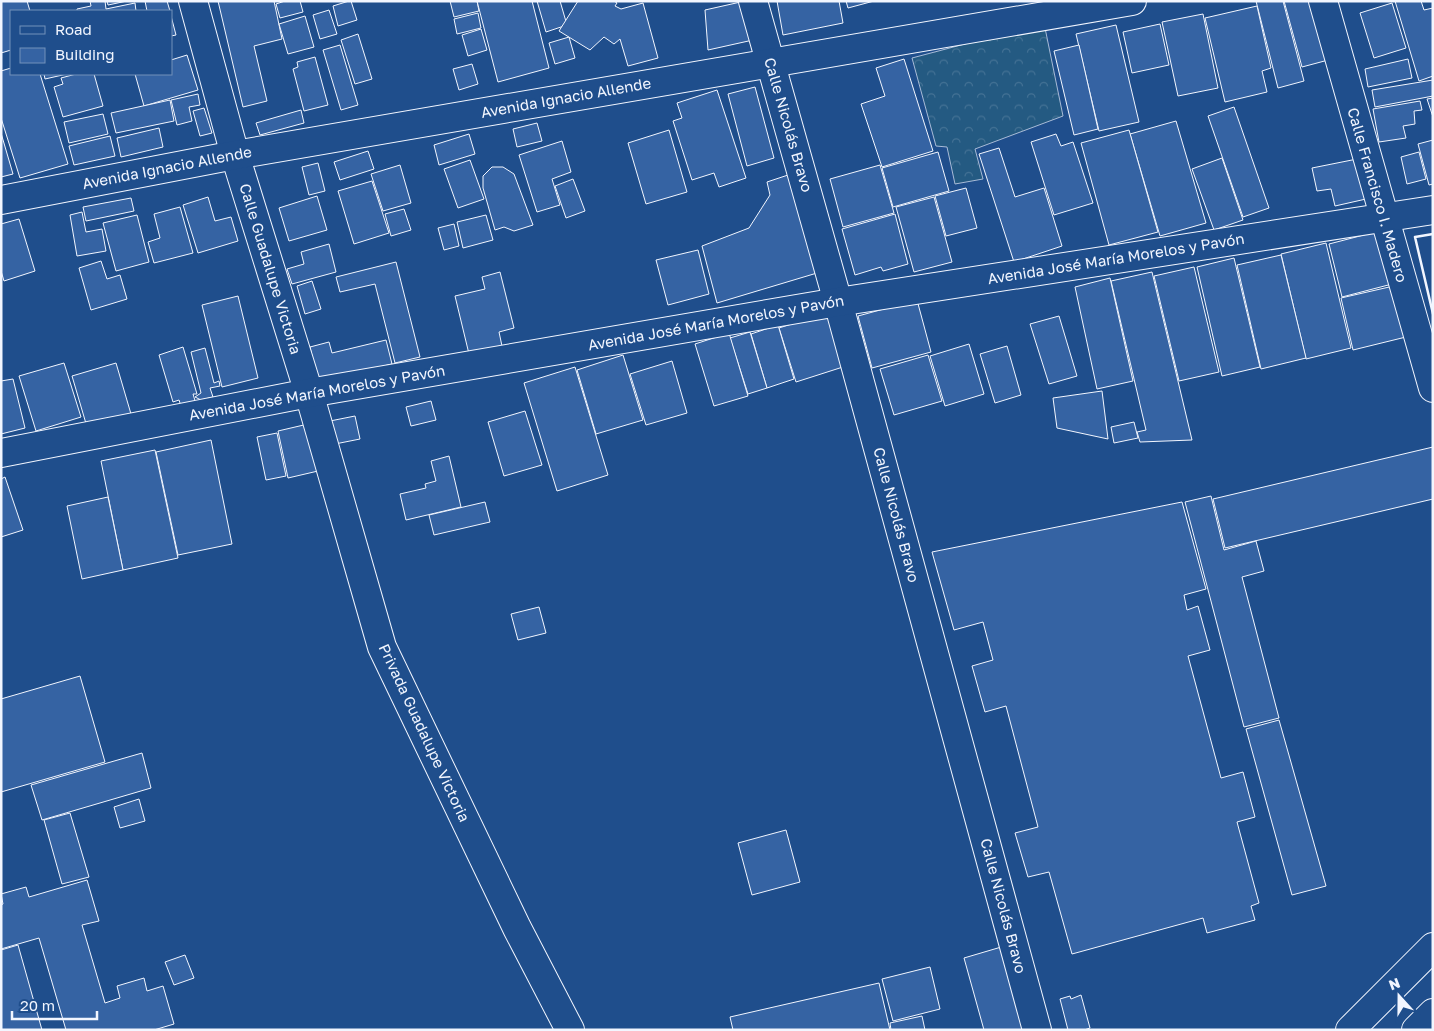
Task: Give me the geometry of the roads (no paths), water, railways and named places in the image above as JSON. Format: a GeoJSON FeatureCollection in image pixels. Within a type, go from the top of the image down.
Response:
{"type":"FeatureCollection","features":[{"type":"Feature","properties":{"kind":"street","name":"Calle Guadalupe Victoria"},"geometry":{"type":"LineString","coordinates":[[193,1],[235,155],[309,393]]}},
{"type":"Feature","properties":{"kind":"street","name":"Calle Nicolás Bravo"},"geometry":{"type":"LineString","coordinates":[[753,1],[838,302],[1036,1030]]}},
{"type":"Feature","properties":{"kind":"street","name":"Avenida Ignacio Allende"},"geometry":{"type":"LineString","coordinates":[[1,200],[235,155],[1132,1]]}},
{"type":"Feature","properties":{"kind":"street","name":"Calle Francisco I. Madero"},"geometry":{"type":"LineString","coordinates":[[1323,1],[1383,218],[1433,388]]}},
{"type":"Feature","properties":{"kind":"street","name":"Avenida José María Morelos y Pavón"},"geometry":{"type":"LineString","coordinates":[[1,453],[309,393],[838,302],[1433,210]]}},
{"type":"Feature","properties":{"kind":"street","name":"Privada Guadalupe Victoria"},"geometry":{"type":"LineString","coordinates":[[309,393],[382,648],[517,928],[570,1030]]}},
{"type":"Feature","properties":{"kind":"street"},"geometry":{"type":"LineString","coordinates":[[1350,1030],[1433,947]]}}]}
